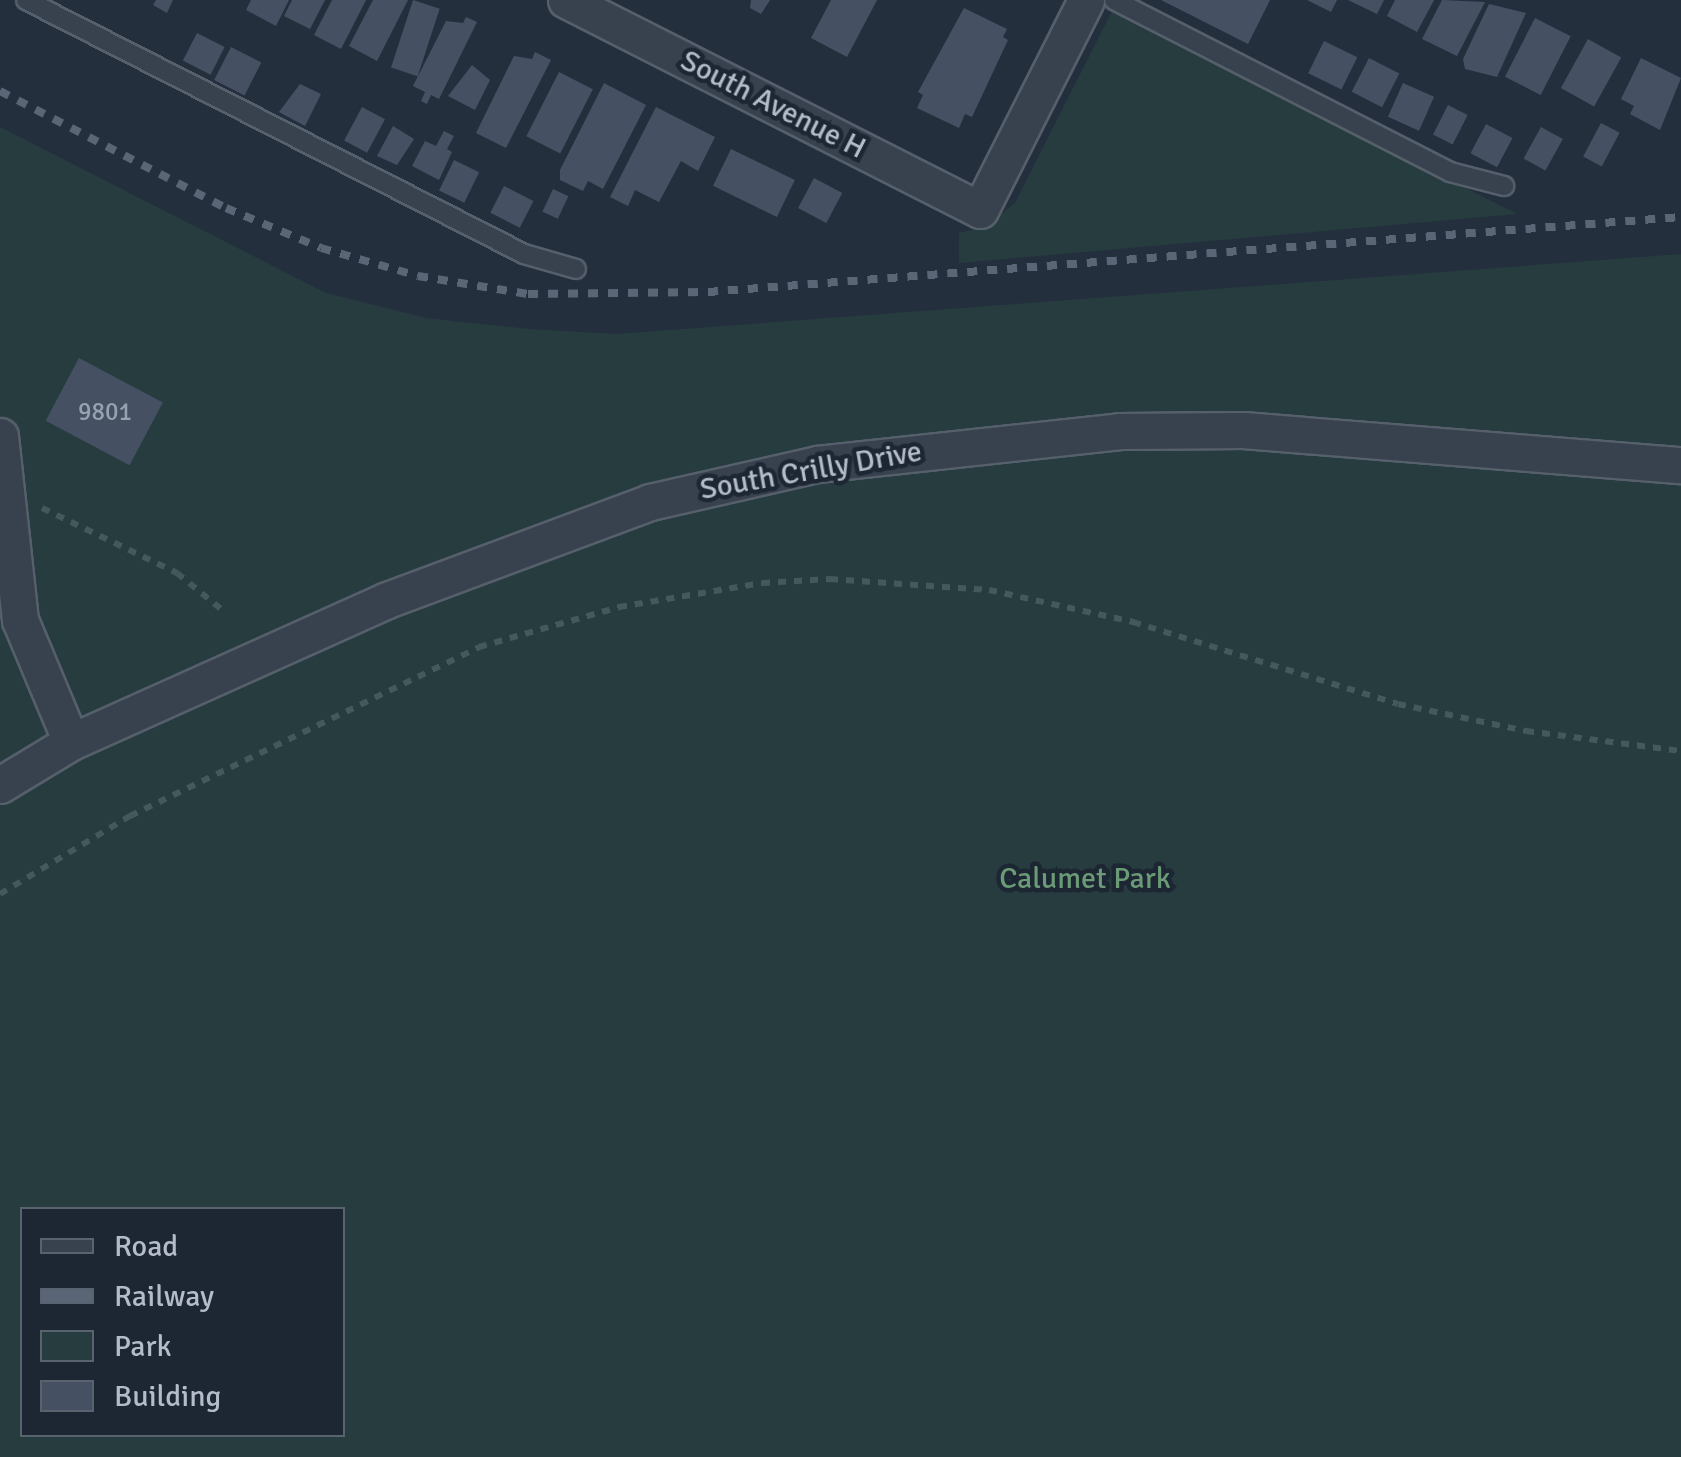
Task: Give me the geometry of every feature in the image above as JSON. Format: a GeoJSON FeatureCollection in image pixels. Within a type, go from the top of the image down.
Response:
{"type":"FeatureCollection","features":[{"type":"Feature","properties":{"kind":"street","name":"South Avenue H"},"geometry":{"type":"LineString","coordinates":[[566,0],[980,210],[1086,0]]}},
{"type":"Feature","properties":{"kind":"street","name":"South Crilly Drive"},"geometry":{"type":"LineString","coordinates":[[0,785],[71,742],[387,600],[650,502],[817,464],[1120,431],[1243,430],[1681,464]]}},
{"type":"Feature","properties":{"kind":"street"},"geometry":{"type":"LineString","coordinates":[[0,436],[20,620],[71,742]]}},
{"type":"Feature","properties":{"kind":"lane"},"geometry":{"type":"LineString","coordinates":[[26,0],[524,254],[576,269]]}},
{"type":"Feature","properties":{"kind":"lane"},"geometry":{"type":"LineString","coordinates":[[1114,0],[1450,172],[1504,186]]}},
{"type":"Feature","properties":{"kind":"path"},"geometry":{"type":"LineString","coordinates":[[42,508],[177,573],[222,609]]}},
{"type":"Feature","properties":{"kind":"path"},"geometry":{"type":"LineString","coordinates":[[0,894],[130,816],[480,647],[619,607],[762,583],[830,580],[989,590],[1133,622],[1398,704],[1526,731],[1681,751]]}},
{"type":"Feature","properties":{"kind":"green space"},"geometry":{"type":"Polygon","coordinates":[[[1113,9],[1517,214],[959,263],[959,233],[984,227],[1015,203],[1113,9]]]}},
{"type":"Feature","properties":{"kind":"green space","name":"Calumet Park"},"geometry":{"type":"Polygon","coordinates":[[[0,127],[326,293],[426,318],[529,329],[617,334],[1681,254],[1681,1457],[0,1457],[0,127]]]}},
{"type":"Feature","properties":{"kind":"building"},"geometry":{"type":"Polygon","coordinates":[[[156,0],[173,0],[167,13],[153,5],[156,0]]]}},
{"type":"Feature","properties":{"kind":"building"},"geometry":{"type":"Polygon","coordinates":[[[251,0],[289,0],[276,26],[246,10],[251,0]]]}},
{"type":"Feature","properties":{"kind":"building"},"geometry":{"type":"Polygon","coordinates":[[[292,0],[325,0],[310,29],[284,16],[292,0]]]}},
{"type":"Feature","properties":{"kind":"building"},"geometry":{"type":"Polygon","coordinates":[[[332,0],[366,0],[341,49],[314,35],[332,0]]]}},
{"type":"Feature","properties":{"kind":"building"},"geometry":{"type":"Polygon","coordinates":[[[373,0],[408,0],[377,61],[349,46],[373,0]]]}},
{"type":"Feature","properties":{"kind":"building"},"geometry":{"type":"Polygon","coordinates":[[[413,0],[440,9],[418,76],[391,68],[413,0]]]}},
{"type":"Feature","properties":{"kind":"building"},"geometry":{"type":"Polygon","coordinates":[[[751,0],[770,0],[761,14],[750,8],[751,0]]]}},
{"type":"Feature","properties":{"kind":"building"},"geometry":{"type":"Polygon","coordinates":[[[831,0],[877,0],[847,57],[811,38],[831,0]]]}},
{"type":"Feature","properties":{"kind":"building"},"geometry":{"type":"Polygon","coordinates":[[[1161,0],[1270,0],[1248,44],[1161,0]]]}},
{"type":"Feature","properties":{"kind":"building"},"geometry":{"type":"Polygon","coordinates":[[[1307,0],[1337,0],[1331,12],[1307,0]]]}},
{"type":"Feature","properties":{"kind":"building"},"geometry":{"type":"Polygon","coordinates":[[[1348,0],[1384,0],[1377,14],[1348,0]]]}},
{"type":"Feature","properties":{"kind":"building"},"geometry":{"type":"Polygon","coordinates":[[[1395,0],[1434,0],[1417,32],[1387,16],[1395,0]]]}},
{"type":"Feature","properties":{"kind":"building"},"geometry":{"type":"Polygon","coordinates":[[[1442,0],[1485,2],[1457,56],[1422,39],[1442,0]]]}},
{"type":"Feature","properties":{"kind":"building"},"geometry":{"type":"Polygon","coordinates":[[[1489,4],[1526,13],[1497,77],[1465,69],[1463,59],[1489,4]]]}},
{"type":"Feature","properties":{"kind":"building"},"geometry":{"type":"Polygon","coordinates":[[[964,8],[1007,29],[1003,37],[1008,40],[972,117],[965,114],[959,128],[917,108],[923,95],[918,92],[964,8]]]}},
{"type":"Feature","properties":{"kind":"building"},"geometry":{"type":"Polygon","coordinates":[[[466,17],[477,22],[439,99],[431,95],[427,104],[421,101],[425,92],[413,86],[446,21],[463,23],[466,17]]]}},
{"type":"Feature","properties":{"kind":"building"},"geometry":{"type":"Polygon","coordinates":[[[1535,18],[1571,36],[1541,95],[1505,77],[1535,18]]]}},
{"type":"Feature","properties":{"kind":"building"},"geometry":{"type":"Polygon","coordinates":[[[197,33],[225,47],[211,75],[183,61],[197,33]]]}},
{"type":"Feature","properties":{"kind":"building"},"geometry":{"type":"Polygon","coordinates":[[[1588,39],[1621,57],[1594,106],[1561,88],[1588,39]]]}},
{"type":"Feature","properties":{"kind":"building"},"geometry":{"type":"Polygon","coordinates":[[[1324,41],[1357,57],[1341,90],[1308,73],[1324,41]]]}},
{"type":"Feature","properties":{"kind":"building"},"geometry":{"type":"Polygon","coordinates":[[[231,47],[261,62],[244,95],[214,80],[231,47]]]}},
{"type":"Feature","properties":{"kind":"building"},"geometry":{"type":"Polygon","coordinates":[[[535,52],[551,60],[506,148],[476,133],[514,56],[532,59],[535,52]]]}},
{"type":"Feature","properties":{"kind":"building"},"geometry":{"type":"Polygon","coordinates":[[[1369,58],[1399,73],[1382,107],[1352,92],[1369,58]]]}},
{"type":"Feature","properties":{"kind":"building"},"geometry":{"type":"Polygon","coordinates":[[[1641,58],[1681,78],[1660,130],[1630,114],[1634,106],[1621,99],[1641,58]]]}},
{"type":"Feature","properties":{"kind":"building"},"geometry":{"type":"Polygon","coordinates":[[[472,65],[490,80],[475,110],[448,96],[472,65]]]}},
{"type":"Feature","properties":{"kind":"building"},"geometry":{"type":"Polygon","coordinates":[[[559,72],[593,89],[560,153],[526,136],[559,72]]]}},
{"type":"Feature","properties":{"kind":"building"},"geometry":{"type":"Polygon","coordinates":[[[604,83],[646,105],[603,189],[588,181],[583,191],[560,180],[560,170],[604,83]]]}},
{"type":"Feature","properties":{"kind":"building"},"geometry":{"type":"Polygon","coordinates":[[[1403,83],[1434,97],[1419,131],[1388,117],[1403,83]]]}},
{"type":"Feature","properties":{"kind":"building"},"geometry":{"type":"Polygon","coordinates":[[[300,84],[321,94],[305,126],[279,112],[300,84]]]}},
{"type":"Feature","properties":{"kind":"building"},"geometry":{"type":"Polygon","coordinates":[[[1448,105],[1468,115],[1453,144],[1433,134],[1448,105]]]}},
{"type":"Feature","properties":{"kind":"building"},"geometry":{"type":"Polygon","coordinates":[[[362,107],[385,119],[367,153],[344,141],[362,107]]]}},
{"type":"Feature","properties":{"kind":"building"},"geometry":{"type":"Polygon","coordinates":[[[656,107],[715,137],[698,171],[681,161],[659,202],[635,190],[628,206],[610,197],[656,107]]]}},
{"type":"Feature","properties":{"kind":"building"},"geometry":{"type":"Polygon","coordinates":[[[1601,123],[1620,133],[1602,166],[1583,157],[1601,123]]]}},
{"type":"Feature","properties":{"kind":"building"},"geometry":{"type":"Polygon","coordinates":[[[1486,124],[1512,138],[1497,167],[1471,153],[1486,124]]]}},
{"type":"Feature","properties":{"kind":"building"},"geometry":{"type":"Polygon","coordinates":[[[393,126],[414,139],[397,165],[377,156],[393,126]]]}},
{"type":"Feature","properties":{"kind":"building"},"geometry":{"type":"Polygon","coordinates":[[[1541,127],[1563,139],[1545,171],[1524,158],[1541,127]]]}},
{"type":"Feature","properties":{"kind":"building"},"geometry":{"type":"Polygon","coordinates":[[[444,131],[454,136],[447,149],[452,152],[439,180],[412,166],[425,141],[436,146],[444,131]]]}},
{"type":"Feature","properties":{"kind":"building"},"geometry":{"type":"Polygon","coordinates":[[[731,149],[795,180],[777,217],[713,186],[731,149]]]}},
{"type":"Feature","properties":{"kind":"building"},"geometry":{"type":"Polygon","coordinates":[[[454,160],[479,172],[464,203],[439,191],[454,160]]]}},
{"type":"Feature","properties":{"kind":"building"},"geometry":{"type":"Polygon","coordinates":[[[814,178],[842,193],[826,223],[798,208],[814,178]]]}},
{"type":"Feature","properties":{"kind":"building"},"geometry":{"type":"Polygon","coordinates":[[[504,186],[533,201],[520,228],[490,213],[504,186]]]}},
{"type":"Feature","properties":{"kind":"building"},"geometry":{"type":"Polygon","coordinates":[[[553,189],[568,196],[558,219],[542,212],[553,189]]]}},
{"type":"Feature","properties":{"kind":"building"},"geometry":{"type":"Polygon","coordinates":[[[79,358],[163,403],[130,465],[46,421],[79,358]]]}},
{"type":"Feature","properties":{"kind":"railway"},"geometry":{"type":"LineString","coordinates":[[0,91],[226,208],[321,248],[418,276],[528,294],[708,292],[1681,217]]}}]}
